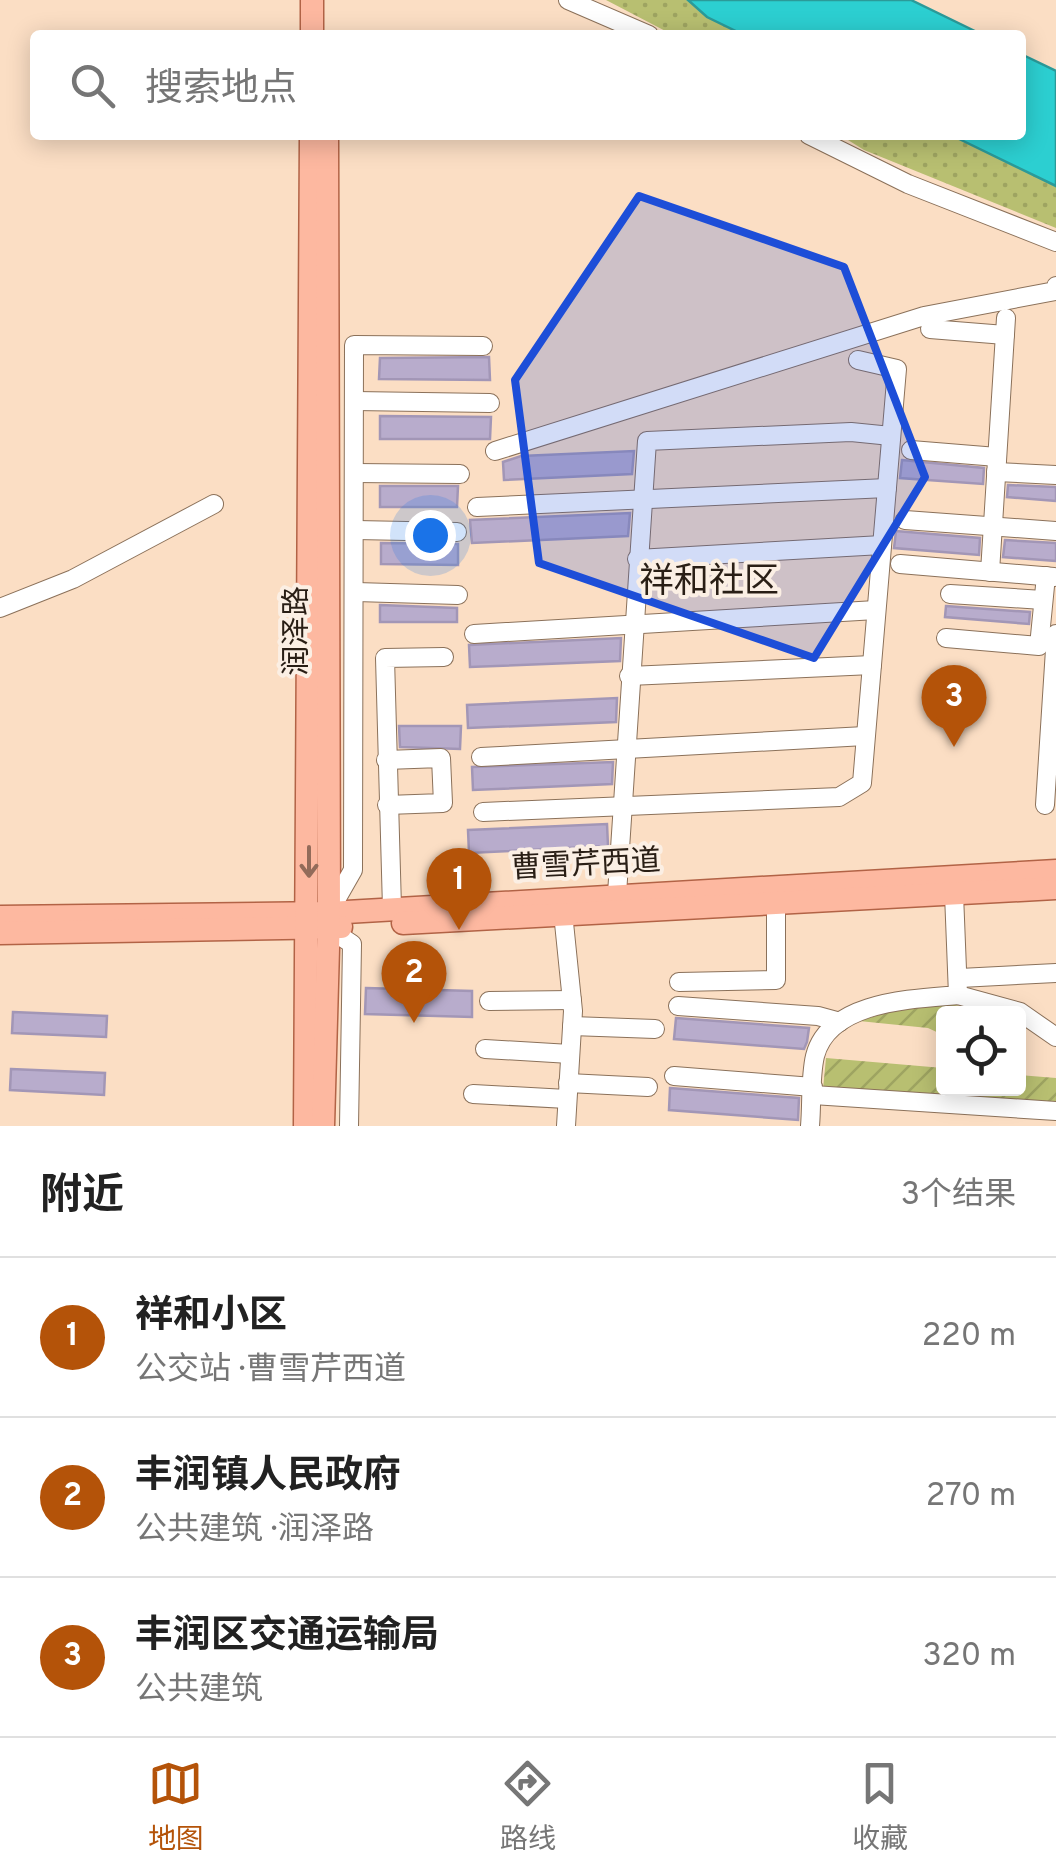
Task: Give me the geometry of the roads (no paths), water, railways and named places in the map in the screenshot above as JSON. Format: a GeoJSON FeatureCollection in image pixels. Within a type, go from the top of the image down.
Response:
{"type":"FeatureCollection","features":[{"type":"Feature","properties":{"kind":"main road"},"geometry":{"type":"LineString","coordinates":[[312,0],[312,30]]}},
{"type":"Feature","properties":{"kind":"main road"},"geometry":{"type":"LineString","coordinates":[[327,0],[327,30]]}},
{"type":"Feature","properties":{"kind":"main road","name":"润泽路"},"geometry":{"type":"LineString","coordinates":[[311,140],[323,1126]]}},
{"type":"Feature","properties":{"kind":"main road","name":"润泽路"},"geometry":{"type":"LineString","coordinates":[[305,1126],[318,921],[327,140]]}},
{"type":"Feature","properties":{"kind":"main road","name":"曹雪芹西道"},"geometry":{"type":"LineString","coordinates":[[0,917],[318,921],[392,908],[1056,871]]}},
{"type":"Feature","properties":{"kind":"main road","name":"曹雪芹西道"},"geometry":{"type":"LineString","coordinates":[[0,933],[562,913],[1056,888]]}},
{"type":"Feature","properties":{"kind":"street"},"geometry":{"type":"LineString","coordinates":[[568,0],[637,30]]}},
{"type":"Feature","properties":{"kind":"street"},"geometry":{"type":"LineString","coordinates":[[819,140],[908,184],[1056,242]]}},
{"type":"Feature","properties":{"kind":"street"},"geometry":{"type":"LineString","coordinates":[[495,451],[924,316],[1055,291],[1056,286]]}},
{"type":"Feature","properties":{"kind":"street"},"geometry":{"type":"LineString","coordinates":[[930,329],[1006,327],[990,572]]}},
{"type":"Feature","properties":{"kind":"street"},"geometry":{"type":"LineString","coordinates":[[349,1126],[352,944],[318,921],[354,870],[354,345],[484,346]]}},
{"type":"Feature","properties":{"kind":"street"},"geometry":{"type":"LineString","coordinates":[[483,812],[840,797],[862,783],[896,369],[858,360]]}},
{"type":"Feature","properties":{"kind":"street"},"geometry":{"type":"LineString","coordinates":[[354,402],[490,403]]}},
{"type":"Feature","properties":{"kind":"street"},"geometry":{"type":"LineString","coordinates":[[617,894],[647,441],[852,432],[891,436]]}},
{"type":"Feature","properties":{"kind":"street"},"geometry":{"type":"LineString","coordinates":[[911,450],[1056,476]]}},
{"type":"Feature","properties":{"kind":"street"},"geometry":{"type":"LineString","coordinates":[[355,473],[460,474]]}},
{"type":"Feature","properties":{"kind":"street"},"geometry":{"type":"LineString","coordinates":[[478,508],[887,488]]}},
{"type":"Feature","properties":{"kind":"street"},"geometry":{"type":"LineString","coordinates":[[0,608],[73,579],[214,504]]}},
{"type":"Feature","properties":{"kind":"street"},"geometry":{"type":"LineString","coordinates":[[904,520],[1056,531]]}},
{"type":"Feature","properties":{"kind":"street"},"geometry":{"type":"LineString","coordinates":[[356,530],[457,532]]}},
{"type":"Feature","properties":{"kind":"street"},"geometry":{"type":"LineString","coordinates":[[637,559],[882,545]]}},
{"type":"Feature","properties":{"kind":"street"},"geometry":{"type":"LineString","coordinates":[[900,564],[1051,577],[1039,646],[946,638]]}},
{"type":"Feature","properties":{"kind":"street"},"geometry":{"type":"LineString","coordinates":[[356,592],[458,595]]}},
{"type":"Feature","properties":{"kind":"street"},"geometry":{"type":"LineString","coordinates":[[950,594],[1044,600]]}},
{"type":"Feature","properties":{"kind":"street"},"geometry":{"type":"LineString","coordinates":[[474,634],[876,610]]}},
{"type":"Feature","properties":{"kind":"street"},"geometry":{"type":"LineString","coordinates":[[1044,805],[1056,634]]}},
{"type":"Feature","properties":{"kind":"street"},"geometry":{"type":"LineString","coordinates":[[392,908],[385,658],[444,657]]}},
{"type":"Feature","properties":{"kind":"street"},"geometry":{"type":"LineString","coordinates":[[629,676],[872,665]]}},
{"type":"Feature","properties":{"kind":"street"},"geometry":{"type":"LineString","coordinates":[[481,757],[865,736]]}},
{"type":"Feature","properties":{"kind":"street"},"geometry":{"type":"LineString","coordinates":[[386,760],[441,758],[443,803],[387,805]]}},
{"type":"Feature","properties":{"kind":"street"},"geometry":{"type":"LineString","coordinates":[[954,894],[958,986]]}},
{"type":"Feature","properties":{"kind":"street"},"geometry":{"type":"LineString","coordinates":[[679,982],[776,980],[776,903]]}},
{"type":"Feature","properties":{"kind":"street"},"geometry":{"type":"LineString","coordinates":[[562,913],[572,1000],[566,1126]]}},
{"type":"Feature","properties":{"kind":"street"},"geometry":{"type":"LineString","coordinates":[[810,1126],[815,1057],[823,1036],[840,1022],[872,1007],[958,986],[1056,973]]}},
{"type":"Feature","properties":{"kind":"street"},"geometry":{"type":"LineString","coordinates":[[958,986],[1020,1012],[1056,1037]]}},
{"type":"Feature","properties":{"kind":"street"},"geometry":{"type":"LineString","coordinates":[[489,1001],[572,1000]]}},
{"type":"Feature","properties":{"kind":"street"},"geometry":{"type":"LineString","coordinates":[[678,1006],[818,1016],[840,1022]]}},
{"type":"Feature","properties":{"kind":"street"},"geometry":{"type":"LineString","coordinates":[[572,1026],[655,1029]]}},
{"type":"Feature","properties":{"kind":"street"},"geometry":{"type":"LineString","coordinates":[[485,1049],[570,1054]]}},
{"type":"Feature","properties":{"kind":"street"},"geometry":{"type":"LineString","coordinates":[[674,1076],[1056,1111]]}},
{"type":"Feature","properties":{"kind":"street"},"geometry":{"type":"LineString","coordinates":[[473,1094],[648,1087]]}},
{"type":"Feature","properties":{"kind":"water"},"geometry":{"type":"Polygon","coordinates":[[[688,0],[911,0],[973,30],[734,30],[707,17],[688,0]]]}},
{"type":"Feature","properties":{"kind":"water"},"geometry":{"type":"Polygon","coordinates":[[[1026,56],[1056,71],[1056,186],[961,140],[1026,140],[1026,56]]]}},
{"type":"Feature","properties":{"kind":"place","name":"丰润区交通运输局"},"geometry":{"type":"Point","coordinates":[954,747]}},
{"type":"Feature","properties":{"kind":"place","name":"祥和小区"},"geometry":{"type":"Point","coordinates":[459,930]}},
{"type":"Feature","properties":{"kind":"place","name":"丰润镇人民政府"},"geometry":{"type":"Point","coordinates":[414,1023]}},
{"type":"Feature","properties":{"kind":"district","name":"祥和社区"},"geometry":{"type":"Point","coordinates":[709,583]}}]}
